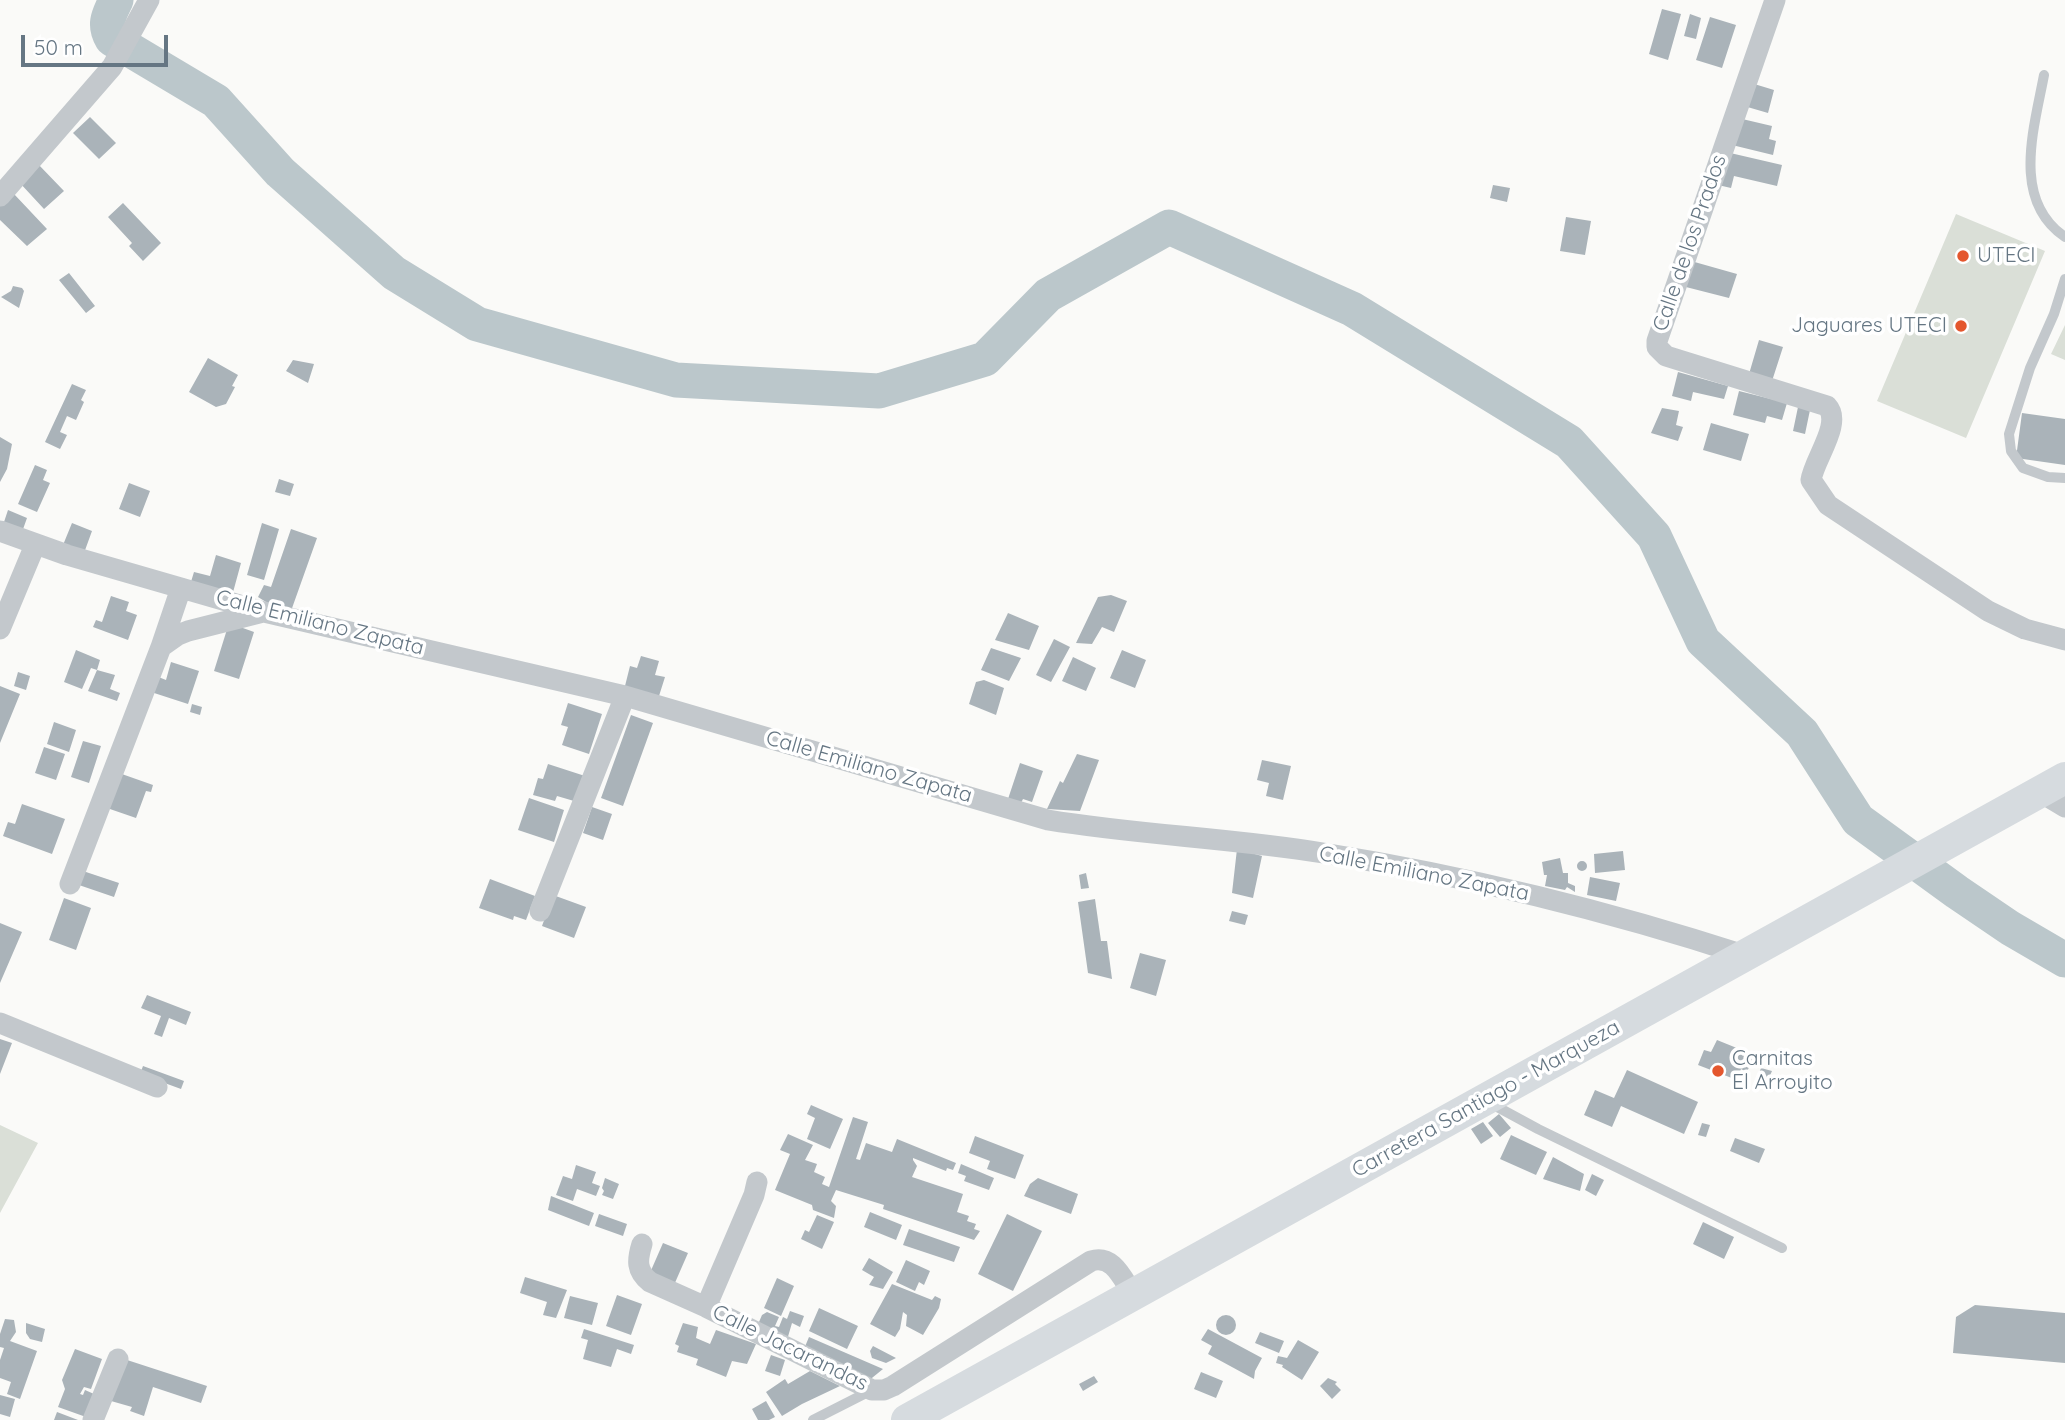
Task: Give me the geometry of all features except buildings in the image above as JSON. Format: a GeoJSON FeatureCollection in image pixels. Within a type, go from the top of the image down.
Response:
{"type":"FeatureCollection","features":[{"type":"Feature","properties":{"kind":"main road","name":"Carretera Santiago - Marqueza"},"geometry":{"type":"LineString","coordinates":[[907,1420],[1482,1099],[1747,956],[1844,899],[1978,826],[2057,792]]}},
{"type":"Feature","properties":{"kind":"street"},"geometry":{"type":"LineString","coordinates":[[0,196],[112,67],[149,0]]}},
{"type":"Feature","properties":{"kind":"street","name":"Calle de los Prados"},"geometry":{"type":"LineString","coordinates":[[1775,0],[1657,347],[1666,356],[1827,406],[1833,417],[1832,427],[1812,467],[1811,480],[1828,505],[1988,611],[2025,629],[2065,640]]}},
{"type":"Feature","properties":{"kind":"street","name":"Calle Emiliano Zapata"},"geometry":{"type":"LineString","coordinates":[[0,531],[35,545],[264,612],[625,696],[1048,820],[1096,828],[1320,853],[1398,866],[1595,910],[1653,925],[1747,956]]}},
{"type":"Feature","properties":{"kind":"street"},"geometry":{"type":"LineString","coordinates":[[0,629],[35,545]]}},
{"type":"Feature","properties":{"kind":"street"},"geometry":{"type":"LineString","coordinates":[[70,884],[181,588]]}},
{"type":"Feature","properties":{"kind":"street"},"geometry":{"type":"LineString","coordinates":[[161,647],[188,631],[264,612]]}},
{"type":"Feature","properties":{"kind":"street"},"geometry":{"type":"LineString","coordinates":[[540,911],[625,696]]}},
{"type":"Feature","properties":{"kind":"street"},"geometry":{"type":"LineString","coordinates":[[0,1023],[157,1087]]}},
{"type":"Feature","properties":{"kind":"street"},"geometry":{"type":"LineString","coordinates":[[706,1307],[754,1195],[757,1182]]}},
{"type":"Feature","properties":{"kind":"street","name":"Calle Jacarandas"},"geometry":{"type":"LineString","coordinates":[[642,1244],[638,1267],[643,1277],[872,1391],[893,1386],[1099,1258],[1112,1263],[1133,1294]]}},
{"type":"Feature","properties":{"kind":"street"},"geometry":{"type":"LineString","coordinates":[[93,1420],[117,1359]]}},
{"type":"Feature","properties":{"kind":"lane"},"geometry":{"type":"LineString","coordinates":[[2043,75],[2030,168],[2034,197],[2051,228],[2065,237]]}},
{"type":"Feature","properties":{"kind":"lane"},"geometry":{"type":"LineString","coordinates":[[2065,279],[2054,314],[2030,368],[2008,434],[2011,451],[2023,468],[2048,477],[2065,478]]}},
{"type":"Feature","properties":{"kind":"lane"},"geometry":{"type":"LineString","coordinates":[[1482,1099],[1782,1248]]}},
{"type":"Feature","properties":{"kind":"lane"},"geometry":{"type":"LineString","coordinates":[[813,1420],[872,1391]]}},
{"type":"Feature","properties":{"kind":"shaded area","name":"Jaguares UTECI"},"geometry":{"type":"Polygon","coordinates":[[[1956,214],[2045,251],[1966,438],[1877,401],[1956,214]]]}},
{"type":"Feature","properties":{"kind":"shaded area"},"geometry":{"type":"Polygon","coordinates":[[[2065,325],[2065,360],[2051,354],[2065,325]]]}},
{"type":"Feature","properties":{"kind":"shaded area"},"geometry":{"type":"Polygon","coordinates":[[[0,1125],[38,1143],[0,1213],[0,1125]]]}},
{"type":"Feature","properties":{"kind":"waterway"},"geometry":{"type":"LineString","coordinates":[[116,0],[107,24],[112,39],[216,101],[280,172],[394,273],[477,324],[676,380],[879,391],[985,359],[1048,295],[1169,227],[1352,309],[1569,442],[1654,536],[1703,641],[1802,733],[1858,820],[2010,928],[2065,960]]}},
{"type":"Feature","properties":{"kind":"place","name":"UTECI"},"geometry":{"type":"Point","coordinates":[1963,256]}},
{"type":"Feature","properties":{"kind":"place","name":"Jaguares UTECI"},"geometry":{"type":"Point","coordinates":[1961,326]}},
{"type":"Feature","properties":{"kind":"place","name":"Carnitas El Arroyito"},"geometry":{"type":"Point","coordinates":[1718,1071]}}]}
